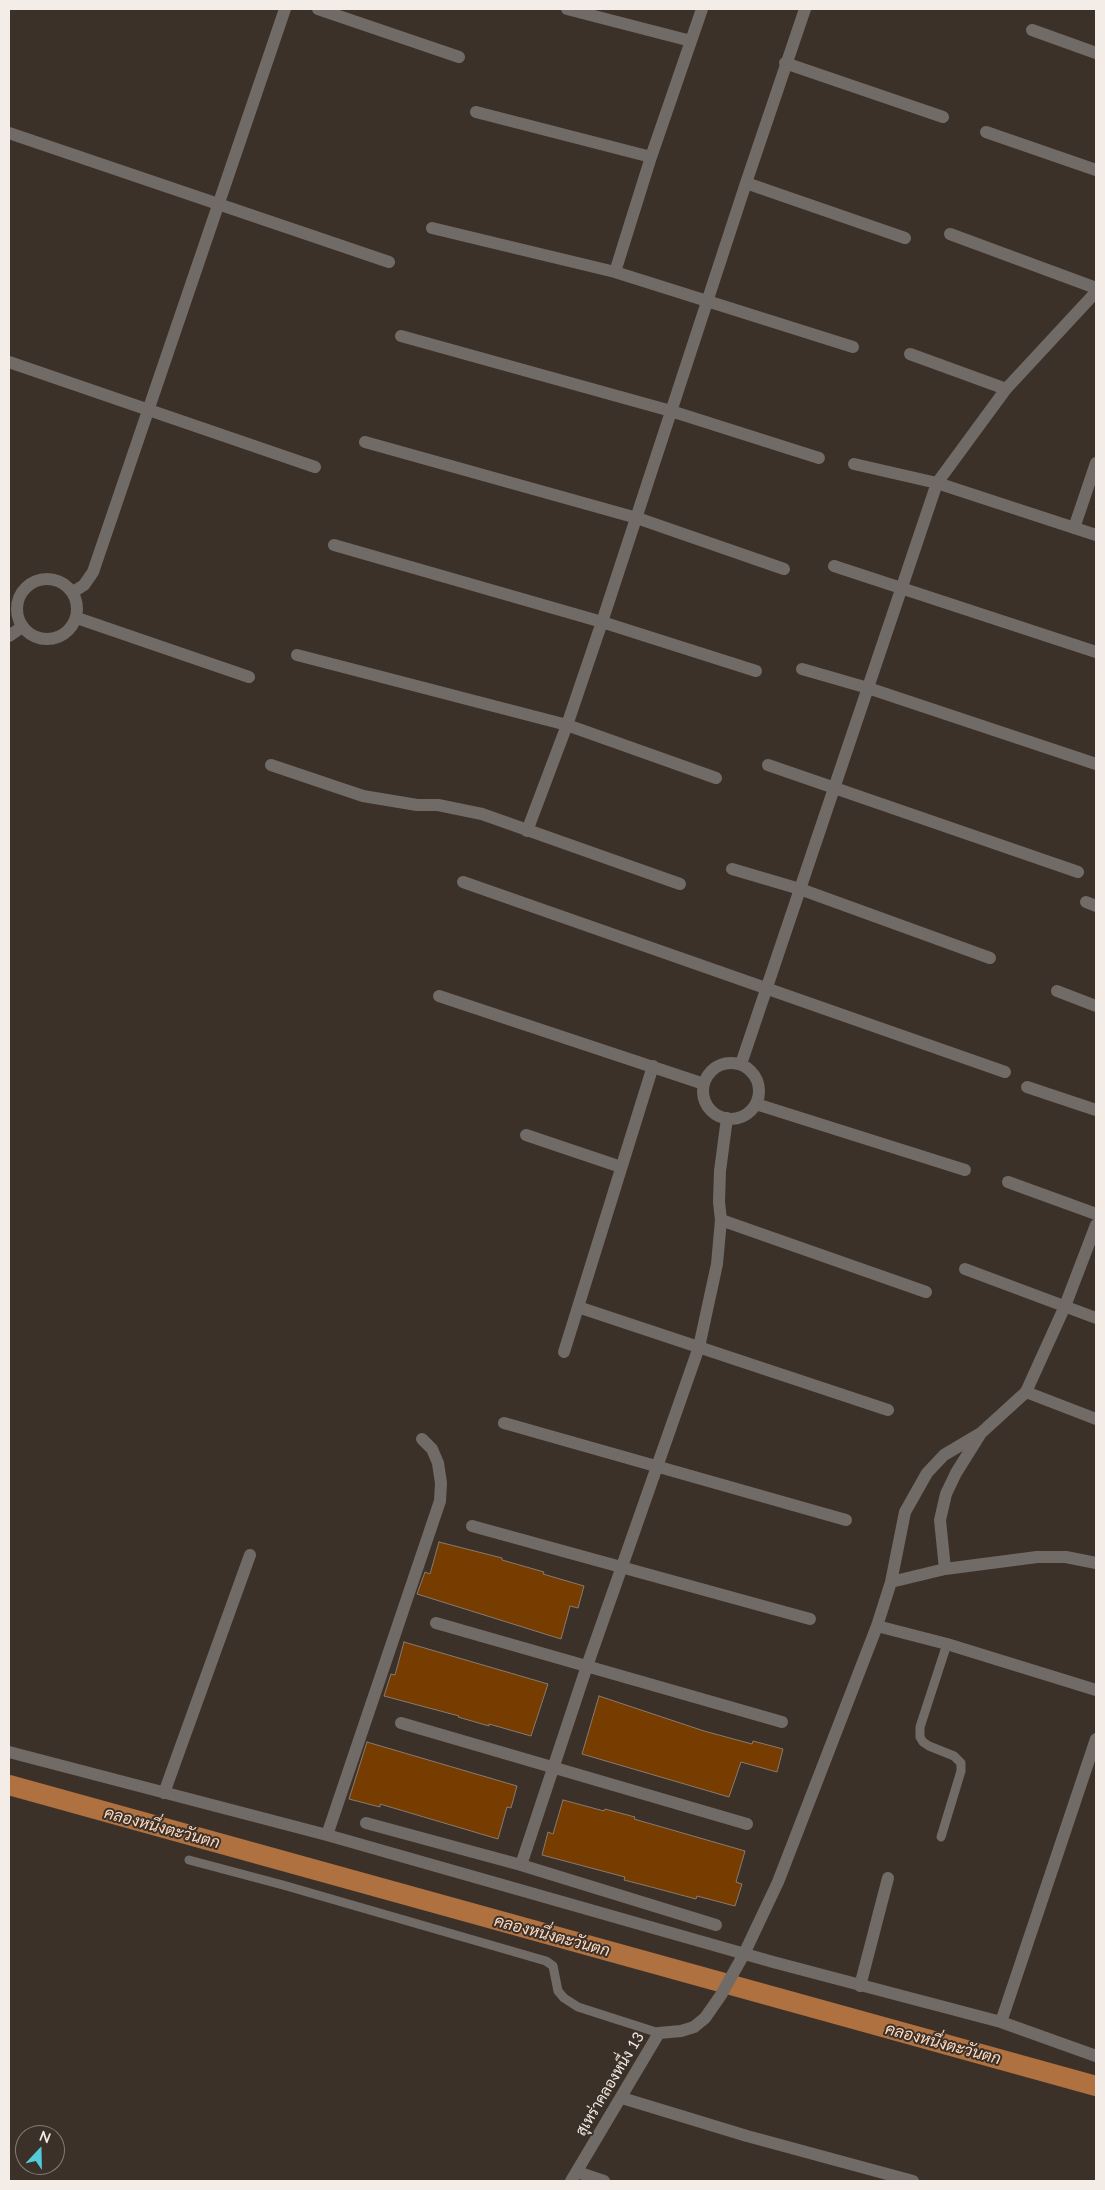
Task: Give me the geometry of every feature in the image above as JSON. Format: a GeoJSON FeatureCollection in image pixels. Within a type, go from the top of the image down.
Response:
{"type":"FeatureCollection","features":[{"type":"Feature","properties":{"kind":"street"},"geometry":{"type":"LineString","coordinates":[[73,592],[84,585],[93,572],[150,410],[285,9]]}},
{"type":"Feature","properties":{"kind":"street"},"geometry":{"type":"LineString","coordinates":[[318,9],[458,57]]}},
{"type":"Feature","properties":{"kind":"street"},"geometry":{"type":"LineString","coordinates":[[566,9],[691,41]]}},
{"type":"Feature","properties":{"kind":"street"},"geometry":{"type":"LineString","coordinates":[[615,272],[651,157],[702,9]]}},
{"type":"Feature","properties":{"kind":"street"},"geometry":{"type":"LineString","coordinates":[[527,831],[567,726],[805,9]]}},
{"type":"Feature","properties":{"kind":"street"},"geometry":{"type":"LineString","coordinates":[[1032,30],[1096,53]]}},
{"type":"Feature","properties":{"kind":"street"},"geometry":{"type":"LineString","coordinates":[[786,63],[944,117]]}},
{"type":"Feature","properties":{"kind":"street"},"geometry":{"type":"LineString","coordinates":[[476,112],[651,157]]}},
{"type":"Feature","properties":{"kind":"street"},"geometry":{"type":"LineString","coordinates":[[9,132],[389,262]]}},
{"type":"Feature","properties":{"kind":"street"},"geometry":{"type":"LineString","coordinates":[[986,132],[1096,170]]}},
{"type":"Feature","properties":{"kind":"street"},"geometry":{"type":"LineString","coordinates":[[746,183],[904,238]]}},
{"type":"Feature","properties":{"kind":"street"},"geometry":{"type":"LineString","coordinates":[[432,228],[615,272],[853,347]]}},
{"type":"Feature","properties":{"kind":"street"},"geometry":{"type":"LineString","coordinates":[[950,234],[1096,288]]}},
{"type":"Feature","properties":{"kind":"street"},"geometry":{"type":"LineString","coordinates":[[741,1064],[937,483],[1006,389],[1096,292]]}},
{"type":"Feature","properties":{"kind":"street"},"geometry":{"type":"LineString","coordinates":[[401,336],[671,411],[819,458]]}},
{"type":"Feature","properties":{"kind":"street"},"geometry":{"type":"LineString","coordinates":[[910,354],[1006,389]]}},
{"type":"Feature","properties":{"kind":"street"},"geometry":{"type":"LineString","coordinates":[[9,362],[315,468]]}},
{"type":"Feature","properties":{"kind":"street"},"geometry":{"type":"LineString","coordinates":[[366,442],[637,518],[784,569]]}},
{"type":"Feature","properties":{"kind":"street"},"geometry":{"type":"LineString","coordinates":[[1074,528],[1096,463]]}},
{"type":"Feature","properties":{"kind":"street"},"geometry":{"type":"LineString","coordinates":[[854,464],[937,483],[1096,536]]}},
{"type":"Feature","properties":{"kind":"street"},"geometry":{"type":"LineString","coordinates":[[334,545],[602,622],[756,671]]}},
{"type":"Feature","properties":{"kind":"street"},"geometry":{"type":"LineString","coordinates":[[834,566],[1096,652]]}},
{"type":"Feature","properties":{"kind":"street"},"geometry":{"type":"LineString","coordinates":[[44,578],[61,581],[73,592],[78,605],[77,618],[71,630],[59,638],[46,640],[32,636],[22,627],[16,613],[14,596],[29,584],[44,578]]}},
{"type":"Feature","properties":{"kind":"street"},"geometry":{"type":"LineString","coordinates":[[77,618],[249,677]]}},
{"type":"Feature","properties":{"kind":"street"},"geometry":{"type":"LineString","coordinates":[[9,636],[22,627]]}},
{"type":"Feature","properties":{"kind":"street"},"geometry":{"type":"LineString","coordinates":[[297,655],[567,726],[716,778]]}},
{"type":"Feature","properties":{"kind":"street"},"geometry":{"type":"LineString","coordinates":[[802,669],[868,688],[1096,764]]}},
{"type":"Feature","properties":{"kind":"street"},"geometry":{"type":"LineString","coordinates":[[271,765],[363,796],[417,805],[460,808],[680,884]]}},
{"type":"Feature","properties":{"kind":"street"},"geometry":{"type":"LineString","coordinates":[[768,765],[1078,872]]}},
{"type":"Feature","properties":{"kind":"street"},"geometry":{"type":"LineString","coordinates":[[732,869],[800,889],[990,958]]}},
{"type":"Feature","properties":{"kind":"street"},"geometry":{"type":"LineString","coordinates":[[463,882],[1005,1072]]}},
{"type":"Feature","properties":{"kind":"street"},"geometry":{"type":"LineString","coordinates":[[1057,991],[1096,1006]]}},
{"type":"Feature","properties":{"kind":"street"},"geometry":{"type":"LineString","coordinates":[[439,996],[704,1084]]}},
{"type":"Feature","properties":{"kind":"street"},"geometry":{"type":"LineString","coordinates":[[729,1063],[741,1064],[751,1071],[758,1081],[759,1093],[756,1104],[744,1116],[727,1118],[716,1115],[707,1106],[703,1095],[704,1084],[709,1073],[718,1066],[729,1063]]}},
{"type":"Feature","properties":{"kind":"street"},"geometry":{"type":"LineString","coordinates":[[564,1352],[653,1066]]}},
{"type":"Feature","properties":{"kind":"street"},"geometry":{"type":"LineString","coordinates":[[1027,1086],[1096,1110]]}},
{"type":"Feature","properties":{"kind":"street"},"geometry":{"type":"LineString","coordinates":[[756,1104],[965,1170]]}},
{"type":"Feature","properties":{"kind":"street"},"geometry":{"type":"LineString","coordinates":[[521,1866],[587,1666],[699,1347],[716,1264],[721,1220],[719,1202],[720,1171],[727,1118]]}},
{"type":"Feature","properties":{"kind":"street"},"geometry":{"type":"LineString","coordinates":[[526,1135],[621,1167]]}},
{"type":"Feature","properties":{"kind":"street"},"geometry":{"type":"LineString","coordinates":[[1008,1182],[1096,1214]]}},
{"type":"Feature","properties":{"kind":"street"},"geometry":{"type":"LineString","coordinates":[[721,1220],[926,1292]]}},
{"type":"Feature","properties":{"kind":"street"},"geometry":{"type":"LineString","coordinates":[[945,1569],[940,1520],[946,1494],[956,1473],[981,1433],[1026,1392],[1065,1306],[1096,1225]]}},
{"type":"Feature","properties":{"kind":"street"},"geometry":{"type":"LineString","coordinates":[[965,1269],[1096,1318]]}},
{"type":"Feature","properties":{"kind":"street"},"geometry":{"type":"LineString","coordinates":[[578,1307],[888,1410]]}},
{"type":"Feature","properties":{"kind":"street"},"geometry":{"type":"LineString","coordinates":[[1026,1392],[1096,1419]]}},
{"type":"Feature","properties":{"kind":"street"},"geometry":{"type":"LineString","coordinates":[[504,1423],[846,1520]]}},
{"type":"Feature","properties":{"kind":"street","name":"สุเหร่าคลองหนึ่ง 13"},"geometry":{"type":"LineString","coordinates":[[574,2177],[659,2034],[694,2027],[705,2018],[721,1995],[742,1958],[778,1882],[876,1626],[890,1582],[905,1512],[926,1473],[944,1455],[981,1433]]}},
{"type":"Feature","properties":{"kind":"street"},"geometry":{"type":"LineString","coordinates":[[327,1836],[440,1501],[441,1483],[438,1463],[432,1449],[422,1439]]}},
{"type":"Feature","properties":{"kind":"street"},"geometry":{"type":"LineString","coordinates":[[472,1526],[810,1619]]}},
{"type":"Feature","properties":{"kind":"street"},"geometry":{"type":"LineString","coordinates":[[164,1793],[250,1555]]}},
{"type":"Feature","properties":{"kind":"street"},"geometry":{"type":"LineString","coordinates":[[890,1582],[945,1569],[1037,1557],[1066,1557],[1096,1563]]}},
{"type":"Feature","properties":{"kind":"street"},"geometry":{"type":"LineString","coordinates":[[436,1623],[782,1722]]}},
{"type":"Feature","properties":{"kind":"street"},"geometry":{"type":"LineString","coordinates":[[876,1626],[947,1644],[1096,1690]]}},
{"type":"Feature","properties":{"kind":"street"},"geometry":{"type":"LineString","coordinates":[[401,1723],[747,1824]]}},
{"type":"Feature","properties":{"kind":"street"},"geometry":{"type":"LineString","coordinates":[[1001,2022],[1096,1739]]}},
{"type":"Feature","properties":{"kind":"street"},"geometry":{"type":"LineString","coordinates":[[9,1752],[327,1836],[742,1958],[1001,2022],[1096,2056]]}},
{"type":"Feature","properties":{"kind":"street"},"geometry":{"type":"LineString","coordinates":[[366,1823],[521,1866],[716,1925]]}},
{"type":"Feature","properties":{"kind":"street"},"geometry":{"type":"LineString","coordinates":[[860,1986],[888,1878]]}},
{"type":"Feature","properties":{"kind":"street"},"geometry":{"type":"LineString","coordinates":[[622,2098],[747,2136],[913,2181]]}},
{"type":"Feature","properties":{"kind":"street"},"geometry":{"type":"LineString","coordinates":[[574,2177],[604,2181]]}},
{"type":"Feature","properties":{"kind":"lane"},"geometry":{"type":"LineString","coordinates":[[941,1837],[961,1763],[954,1756],[923,1742],[920,1737],[920,1727],[947,1644]]}},
{"type":"Feature","properties":{"kind":"lane"},"geometry":{"type":"LineString","coordinates":[[190,1860],[302,1890],[546,1961],[553,1966],[558,1991],[564,1998],[578,2007],[659,2034]]}},
{"type":"Feature","properties":{"kind":"building"},"geometry":{"type":"Polygon","coordinates":[[[439,1542],[502,1558],[502,1560],[544,1572],[543,1574],[584,1586],[578,1608],[570,1606],[561,1639],[417,1594],[425,1572],[430,1574],[439,1542]]]}},
{"type":"Feature","properties":{"kind":"building"},"geometry":{"type":"Polygon","coordinates":[[[404,1642],[548,1684],[531,1736],[384,1696],[391,1674],[395,1675],[404,1642]]]}},
{"type":"Feature","properties":{"kind":"building"},"geometry":{"type":"Polygon","coordinates":[[[599,1696],[704,1731],[752,1744],[753,1741],[783,1749],[777,1772],[741,1762],[729,1797],[582,1754],[599,1696]]]}},
{"type":"Feature","properties":{"kind":"building"},"geometry":{"type":"Polygon","coordinates":[[[367,1742],[517,1786],[511,1808],[507,1807],[498,1839],[380,1804],[380,1807],[349,1799],[367,1742]]]}},
{"type":"Feature","properties":{"kind":"building"},"geometry":{"type":"Polygon","coordinates":[[[563,1800],[635,1817],[634,1819],[745,1851],[736,1882],[742,1884],[735,1906],[697,1896],[696,1899],[624,1880],[625,1877],[542,1855],[548,1832],[553,1834],[563,1800]]]}},
{"type":"Feature","properties":{"kind":"waterway","name":"คลองหนึ่งตะวันตก"},"geometry":{"type":"LineString","coordinates":[[9,1785],[1096,2086]]}}]}
